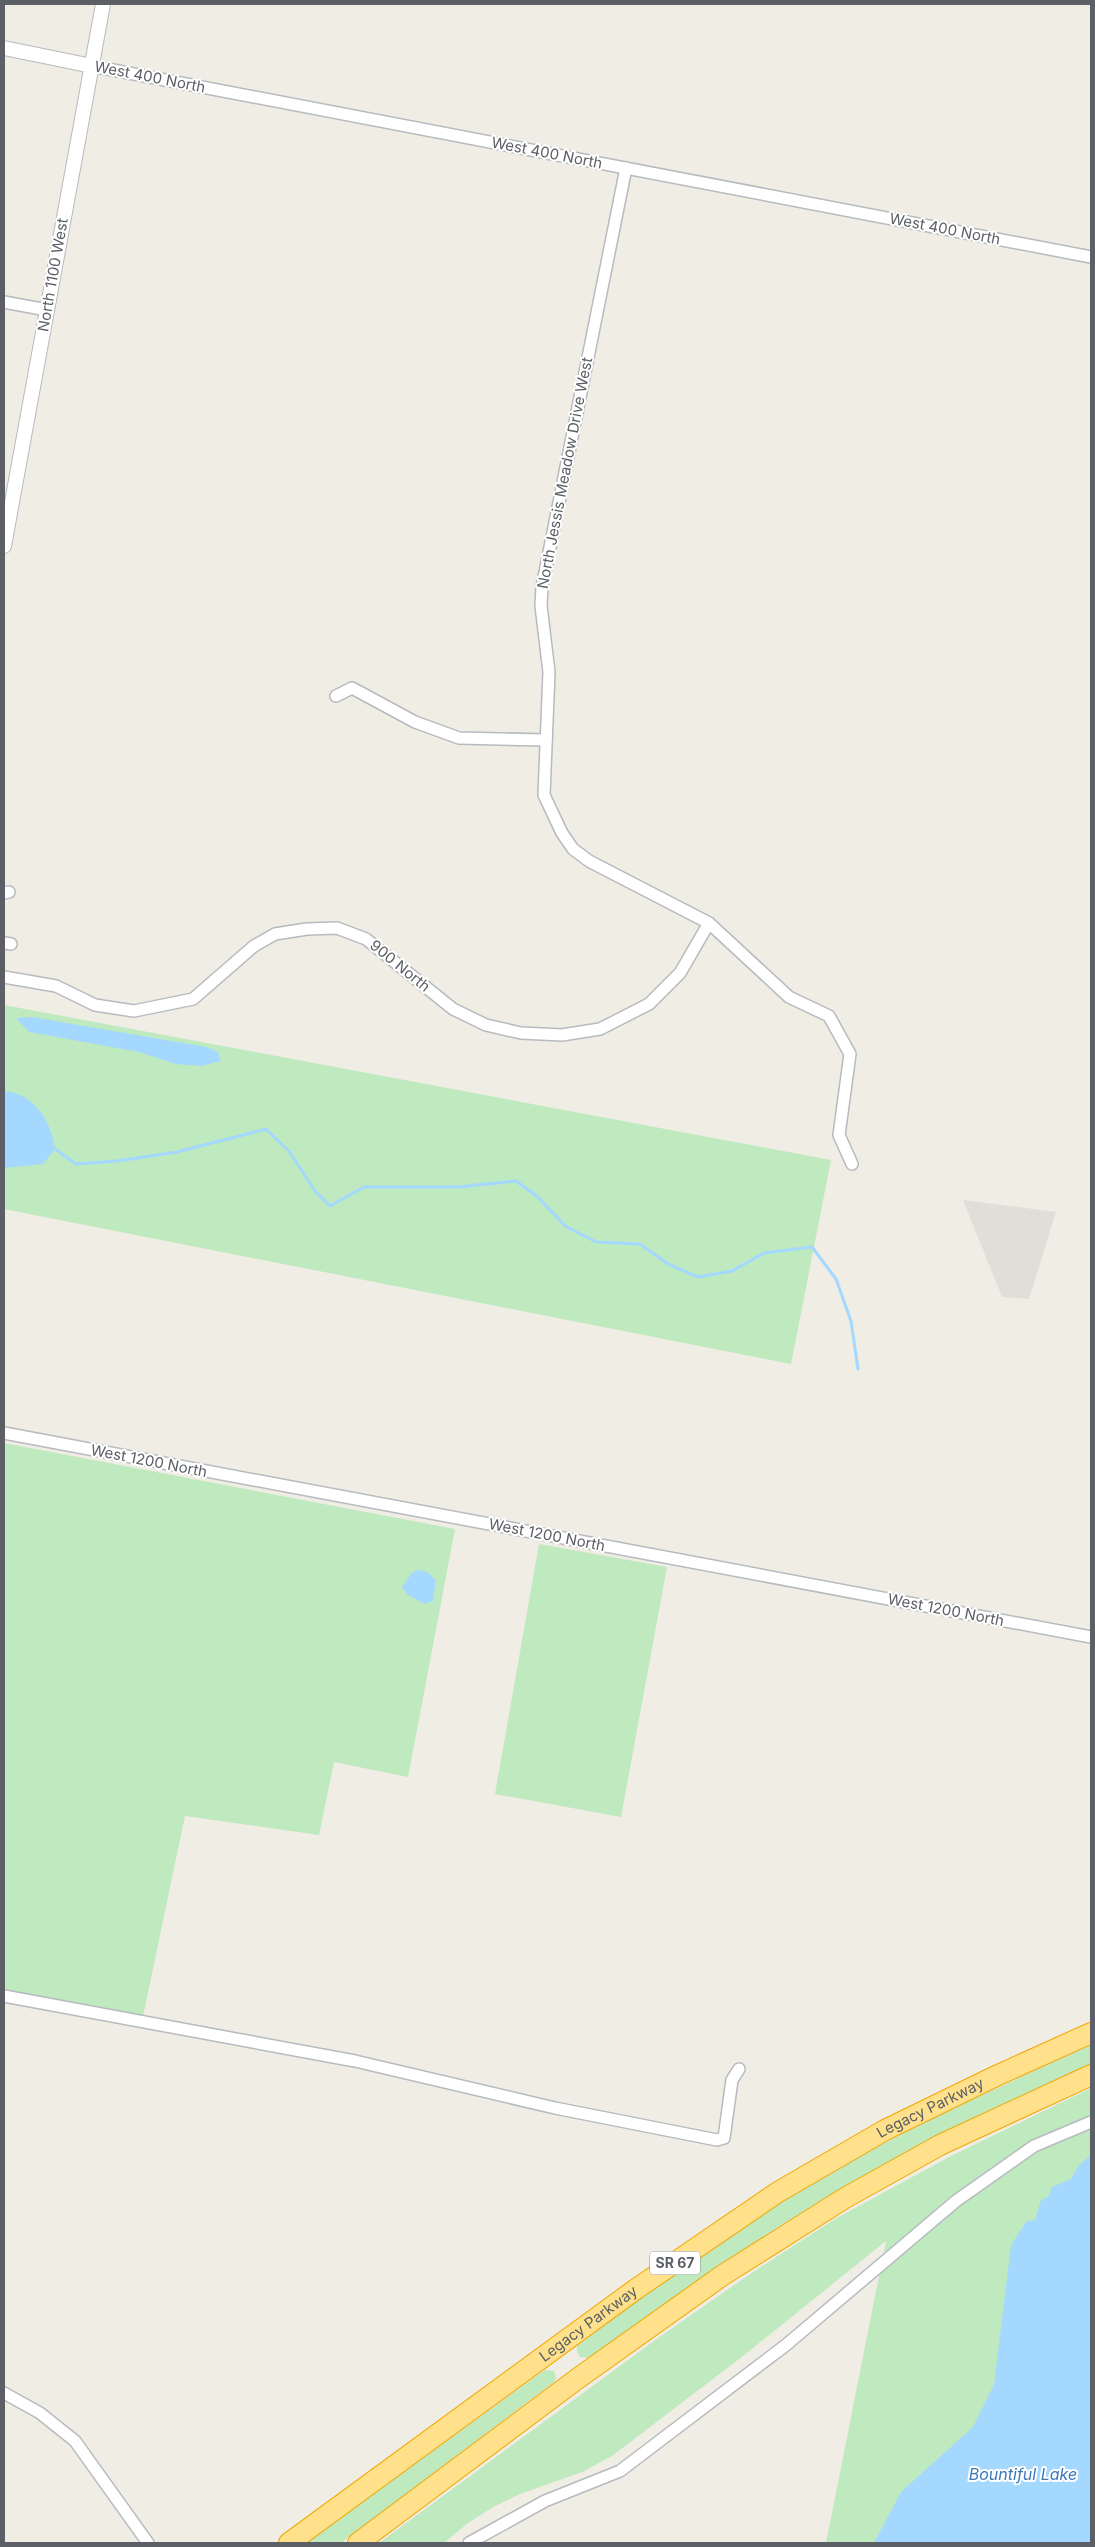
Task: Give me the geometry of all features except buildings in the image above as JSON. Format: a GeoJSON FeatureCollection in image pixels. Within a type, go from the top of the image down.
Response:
{"type":"FeatureCollection","features":[{"type":"Feature","properties":{"kind":"highway","name":"Legacy Parkway"},"geometry":{"type":"LineString","coordinates":[[289,2543],[629,2295],[778,2192],[885,2130],[998,2075],[1091,2034]]}},
{"type":"Feature","properties":{"kind":"highway","name":"SR 67"},"geometry":{"type":"LineString","coordinates":[[358,2543],[577,2379],[723,2275],[845,2198],[940,2145],[1091,2075]]}},
{"type":"Feature","properties":{"kind":"street","name":"North 1100 West"},"geometry":{"type":"LineString","coordinates":[[4,546],[6,525],[103,4]]}},
{"type":"Feature","properties":{"kind":"street","name":"West 400 North"},"geometry":{"type":"LineString","coordinates":[[4,48],[1091,257]]}},
{"type":"Feature","properties":{"kind":"street","name":"North Jessis Meadow Drive West"},"geometry":{"type":"LineString","coordinates":[[626,168],[542,587],[541,606],[549,672],[544,795],[562,833],[573,849],[589,861],[709,923],[789,996],[829,1016],[850,1054],[839,1135],[852,1164]]}},
{"type":"Feature","properties":{"kind":"street"},"geometry":{"type":"LineString","coordinates":[[4,302],[47,310]]}},
{"type":"Feature","properties":{"kind":"street"},"geometry":{"type":"LineString","coordinates":[[336,696],[352,688],[414,722],[459,738],[546,740]]}},
{"type":"Feature","properties":{"kind":"street","name":"900 North"},"geometry":{"type":"LineString","coordinates":[[4,977],[56,986],[94,1005],[134,1011],[192,999],[254,946],[275,934],[308,929],[337,928],[366,939],[453,1009],[486,1025],[520,1033],[562,1035],[600,1029],[649,1004],[680,973],[709,923]]}},
{"type":"Feature","properties":{"kind":"street","name":"West 1200 North"},"geometry":{"type":"LineString","coordinates":[[4,1433],[1091,1637]]}},
{"type":"Feature","properties":{"kind":"street"},"geometry":{"type":"LineString","coordinates":[[4,1996],[355,2061],[555,2108],[717,2140],[724,2138],[732,2080],[738,2069]]}},
{"type":"Feature","properties":{"kind":"street"},"geometry":{"type":"LineString","coordinates":[[469,2543],[544,2502],[620,2471],[786,2345],[956,2201],[1034,2146],[1091,2122]]}},
{"type":"Feature","properties":{"kind":"street"},"geometry":{"type":"LineString","coordinates":[[4,2393],[40,2413],[75,2441],[148,2543]]}},
{"type":"Feature","properties":{"kind":"shaded area"},"geometry":{"type":"Polygon","coordinates":[[[963,1200],[1056,1212],[1029,1299],[1002,1297],[963,1200]]]}},
{"type":"Feature","properties":{"kind":"green space"},"geometry":{"type":"Polygon","coordinates":[[[4,1005],[831,1160],[791,1364],[4,1209],[4,1005]]]}},
{"type":"Feature","properties":{"kind":"green space"},"geometry":{"type":"Polygon","coordinates":[[[4,1443],[455,1529],[408,1777],[334,1762],[319,1835],[185,1816],[142,2021],[4,1994],[4,1443]]]}},
{"type":"Feature","properties":{"kind":"green space"},"geometry":{"type":"Polygon","coordinates":[[[539,1544],[667,1567],[621,1817],[495,1794],[539,1544]]]}},
{"type":"Feature","properties":{"kind":"green space"},"geometry":{"type":"Polygon","coordinates":[[[1091,2045],[1091,2064],[975,2118],[862,2177],[738,2254],[589,2358],[580,2357],[577,2352],[577,2346],[711,2249],[796,2193],[920,2125],[1091,2045]]]}},
{"type":"Feature","properties":{"kind":"green space"},"geometry":{"type":"Polygon","coordinates":[[[1091,2088],[1091,2543],[826,2543],[886,2241],[743,2356],[612,2456],[582,2472],[520,2494],[493,2507],[468,2523],[444,2543],[379,2543],[658,2338],[756,2270],[835,2219],[951,2156],[1091,2088]]]}},
{"type":"Feature","properties":{"kind":"green space"},"geometry":{"type":"Polygon","coordinates":[[[545,2370],[554,2371],[556,2378],[554,2382],[341,2543],[306,2543],[545,2370]]]}},
{"type":"Feature","properties":{"kind":"water"},"geometry":{"type":"Polygon","coordinates":[[[32,1017],[206,1047],[218,1052],[221,1061],[201,1066],[176,1064],[139,1052],[29,1032],[16,1018],[32,1017]]]}},
{"type":"Feature","properties":{"kind":"water"},"geometry":{"type":"Polygon","coordinates":[[[4,1091],[15,1093],[32,1103],[39,1110],[50,1128],[55,1149],[43,1164],[4,1168],[4,1091]]]}},
{"type":"Feature","properties":{"kind":"water"},"geometry":{"type":"Polygon","coordinates":[[[418,1570],[427,1572],[436,1580],[433,1601],[425,1604],[408,1595],[402,1587],[412,1573],[418,1570]]]}},
{"type":"Feature","properties":{"kind":"water","name":"Bountiful Lake"},"geometry":{"type":"Polygon","coordinates":[[[1091,2155],[1091,2543],[874,2543],[901,2492],[973,2427],[994,2385],[1011,2245],[1027,2221],[1035,2220],[1041,2200],[1048,2197],[1052,2187],[1071,2179],[1079,2165],[1091,2155]]]}},
{"type":"Feature","properties":{"kind":"waterway"},"geometry":{"type":"LineString","coordinates":[[55,1149],[76,1164],[117,1161],[177,1152],[266,1129],[289,1151],[315,1191],[330,1206],[364,1187],[458,1187],[516,1181],[538,1197],[565,1226],[596,1242],[640,1244],[668,1264],[698,1277],[732,1271],[764,1253],[812,1247],[836,1279],[851,1321],[858,1369]]}}]}
